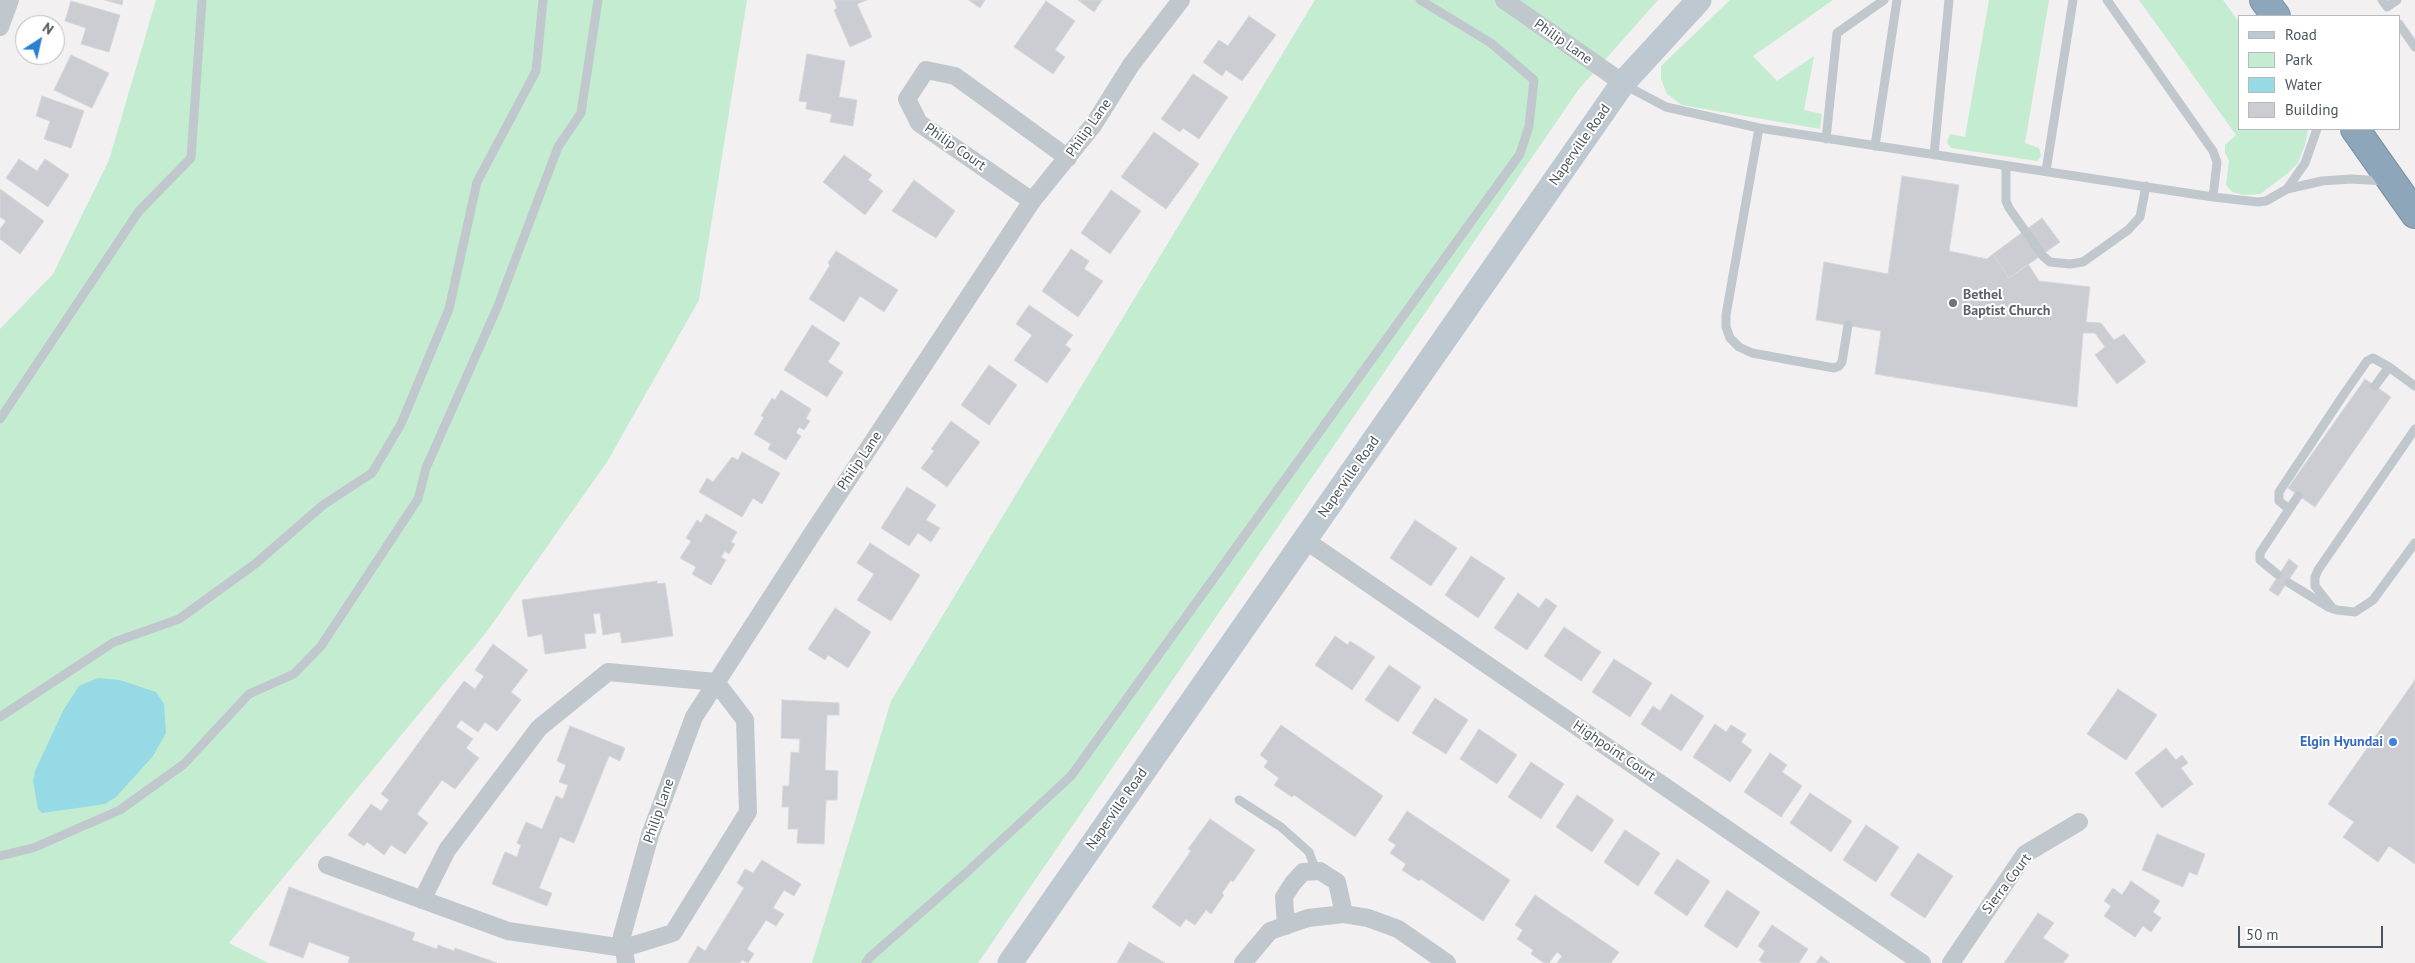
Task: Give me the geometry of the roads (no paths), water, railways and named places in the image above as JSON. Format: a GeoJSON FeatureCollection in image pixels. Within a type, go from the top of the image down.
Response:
{"type":"FeatureCollection","features":[{"type":"Feature","properties":{"kind":"highway"},"geometry":{"type":"LineString","coordinates":[[2264,0],[2275,15]]}},
{"type":"Feature","properties":{"kind":"highway"},"geometry":{"type":"LineString","coordinates":[[2356,130],[2415,214]]}},
{"type":"Feature","properties":{"kind":"street"},"geometry":{"type":"LineString","coordinates":[[0,27],[10,0]]}},
{"type":"Feature","properties":{"kind":"street","name":"Philip Lane"},"geometry":{"type":"LineString","coordinates":[[625,956],[622,936],[650,835],[694,717],[812,534],[1032,201],[1094,124],[1131,65],[1181,0]]}},
{"type":"Feature","properties":{"kind":"street","name":"Philip Lane"},"geometry":{"type":"LineString","coordinates":[[1504,0],[1623,84]]}},
{"type":"Feature","properties":{"kind":"street","name":"Naperville Road"},"geometry":{"type":"LineString","coordinates":[[1010,963],[1623,84],[1699,0]]}},
{"type":"Feature","properties":{"kind":"street","name":"Philip Court"},"geometry":{"type":"LineString","coordinates":[[1032,201],[919,122],[907,99],[926,70],[955,76],[1068,158]]}},
{"type":"Feature","properties":{"kind":"street","name":"Highpoint Court"},"geometry":{"type":"LineString","coordinates":[[1305,540],[1922,963]]}},
{"type":"Feature","properties":{"kind":"street"},"geometry":{"type":"LineString","coordinates":[[327,865],[422,900],[508,931],[625,956],[673,933],[748,812],[746,720],[716,682],[608,672],[539,728],[447,850],[422,900]]}},
{"type":"Feature","properties":{"kind":"street","name":"Sierra Court"},"geometry":{"type":"LineString","coordinates":[[1951,963],[2025,854],[2079,822]]}},
{"type":"Feature","properties":{"kind":"street"},"geometry":{"type":"LineString","coordinates":[[1286,926],[1284,897],[1293,882],[1303,872],[1320,871],[1337,882],[1344,914]]}},
{"type":"Feature","properties":{"kind":"street"},"geometry":{"type":"LineString","coordinates":[[1243,963],[1270,931],[1308,918],[1344,914],[1368,918],[1398,930],[1447,963]]}},
{"type":"Feature","properties":{"kind":"lane"},"geometry":{"type":"LineString","coordinates":[[0,419],[139,211],[191,158],[202,0]]}},
{"type":"Feature","properties":{"kind":"lane"},"geometry":{"type":"LineString","coordinates":[[0,717],[114,642],[179,619],[255,564],[322,505],[372,473],[401,424],[449,309],[477,182],[536,70],[543,0]]}},
{"type":"Feature","properties":{"kind":"lane"},"geometry":{"type":"LineString","coordinates":[[1,854],[33,848],[120,810],[184,764],[249,694],[294,674],[321,646],[418,499],[426,468],[496,308],[558,147],[581,113],[598,0]]}},
{"type":"Feature","properties":{"kind":"lane"},"geometry":{"type":"LineString","coordinates":[[866,963],[868,958],[966,873],[1071,776],[1520,154],[1529,126],[1534,80],[1491,44],[1420,0]]}},
{"type":"Feature","properties":{"kind":"lane"},"geometry":{"type":"LineString","coordinates":[[1826,139],[1837,33],[1884,0]]}},
{"type":"Feature","properties":{"kind":"lane"},"geometry":{"type":"LineString","coordinates":[[1875,146],[1896,0]]}},
{"type":"Feature","properties":{"kind":"lane"},"geometry":{"type":"LineString","coordinates":[[1934,155],[1949,0]]}},
{"type":"Feature","properties":{"kind":"lane"},"geometry":{"type":"LineString","coordinates":[[2046,171],[2073,0]]}},
{"type":"Feature","properties":{"kind":"lane"},"geometry":{"type":"LineString","coordinates":[[2107,0],[2214,151],[2217,162],[2213,197]]}},
{"type":"Feature","properties":{"kind":"lane"},"geometry":{"type":"LineString","coordinates":[[2392,15],[2384,4],[2398,0]]}},
{"type":"Feature","properties":{"kind":"lane"},"geometry":{"type":"LineString","coordinates":[[2400,25],[2415,47]]}},
{"type":"Feature","properties":{"kind":"lane"},"geometry":{"type":"LineString","coordinates":[[1623,84],[1666,107],[1759,128],[2213,197],[2258,202],[2266,201],[2287,189],[2332,180],[2392,182]]}},
{"type":"Feature","properties":{"kind":"lane"},"geometry":{"type":"LineString","coordinates":[[1759,128],[1726,315],[1730,338],[1738,347],[1758,354],[1834,368],[1842,362],[1848,325]]}},
{"type":"Feature","properties":{"kind":"lane"},"geometry":{"type":"LineString","coordinates":[[2287,189],[2305,163],[2317,130]]}},
{"type":"Feature","properties":{"kind":"lane"},"geometry":{"type":"LineString","coordinates":[[2006,166],[2006,201],[2009,208],[2043,256],[2050,262],[2070,264],[2083,262],[2128,230],[2140,217],[2146,186]]}},
{"type":"Feature","properties":{"kind":"lane"},"geometry":{"type":"LineString","coordinates":[[2289,509],[2279,501],[2279,492],[2367,361],[2373,358],[2415,386]]}},
{"type":"Feature","properties":{"kind":"lane"},"geometry":{"type":"LineString","coordinates":[[2375,386],[2389,367]]}},
{"type":"Feature","properties":{"kind":"lane"},"geometry":{"type":"LineString","coordinates":[[2333,609],[2318,591],[2314,580],[2318,570],[2415,429]]}},
{"type":"Feature","properties":{"kind":"lane"},"geometry":{"type":"LineString","coordinates":[[2277,574],[2260,560],[2260,553],[2298,496]]}},
{"type":"Feature","properties":{"kind":"lane"},"geometry":{"type":"LineString","coordinates":[[2289,583],[2319,603],[2333,609],[2355,612],[2373,600],[2415,543]]}},
{"type":"Feature","properties":{"kind":"lane"},"geometry":{"type":"LineString","coordinates":[[1239,800],[1281,827],[1310,852],[1316,871]]}},
{"type":"Feature","properties":{"kind":"water"},"geometry":{"type":"Polygon","coordinates":[[[98,678],[120,680],[156,692],[164,704],[166,733],[153,756],[116,797],[105,804],[42,813],[38,809],[33,781],[35,771],[64,709],[79,686],[98,678]]]}},
{"type":"Feature","properties":{"kind":"place","name":"Bethel Baptist Church"},"geometry":{"type":"Point","coordinates":[1953,303]}},
{"type":"Feature","properties":{"kind":"place","name":"Elgin Hyundai"},"geometry":{"type":"Point","coordinates":[2393,742]}}]}
